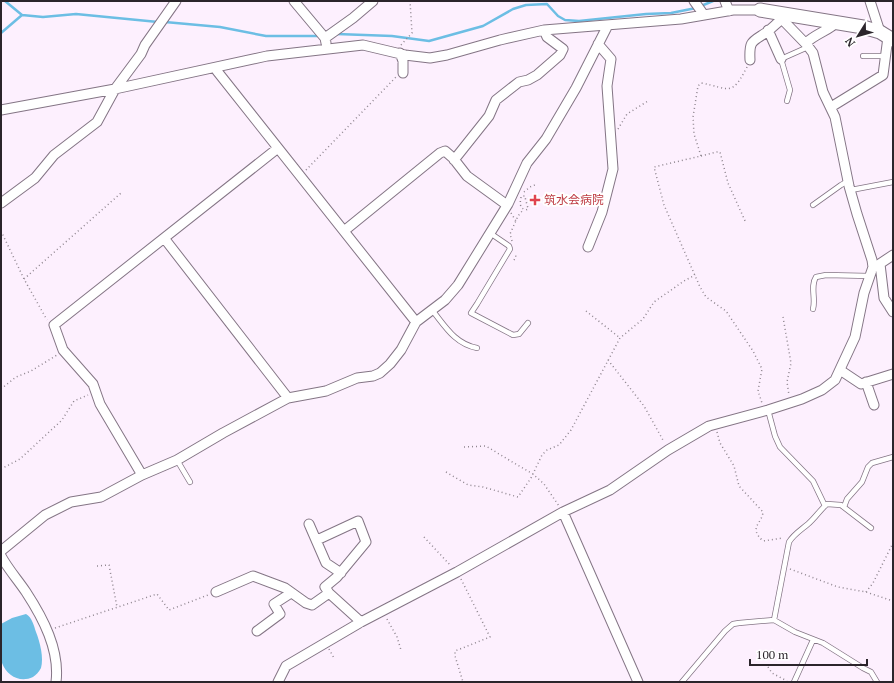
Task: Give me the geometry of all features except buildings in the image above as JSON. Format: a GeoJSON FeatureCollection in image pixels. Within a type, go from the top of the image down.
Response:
{"type":"FeatureCollection","features":[{"type":"Feature","properties":{"kind":"street"},"geometry":{"type":"LineString","coordinates":[[1,203],[35,178],[54,155],[97,122],[115,89],[176,1]]}},
{"type":"Feature","properties":{"kind":"street"},"geometry":{"type":"LineString","coordinates":[[294,1],[325,38],[328,48]]}},
{"type":"Feature","properties":{"kind":"street"},"geometry":{"type":"LineString","coordinates":[[325,38],[353,18],[373,1]]}},
{"type":"Feature","properties":{"kind":"street"},"geometry":{"type":"LineString","coordinates":[[725,1],[729,10]]}},
{"type":"Feature","properties":{"kind":"street"},"geometry":{"type":"LineString","coordinates":[[831,107],[883,75],[889,37],[870,1]]}},
{"type":"Feature","properties":{"kind":"street"},"geometry":{"type":"LineString","coordinates":[[695,3],[703,14]]}},
{"type":"Feature","properties":{"kind":"street"},"geometry":{"type":"LineString","coordinates":[[1,110],[115,89],[267,56],[363,45],[430,58],[447,56],[500,40],[544,30],[681,19],[729,10],[760,10],[780,16],[863,26],[889,37]]}},
{"type":"Feature","properties":{"kind":"street"},"geometry":{"type":"LineString","coordinates":[[750,60],[750,51],[755,38],[768,30],[780,16]]}},
{"type":"Feature","properties":{"kind":"street"},"geometry":{"type":"LineString","coordinates":[[780,16],[813,53],[823,92],[835,117],[857,214],[872,260],[877,266],[884,298],[893,312]]}},
{"type":"Feature","properties":{"kind":"street"},"geometry":{"type":"LineString","coordinates":[[807,45],[812,37],[832,27],[837,22]]}},
{"type":"Feature","properties":{"kind":"street"},"geometry":{"type":"LineString","coordinates":[[1,551],[45,515],[71,502],[101,497],[142,475],[177,460],[288,398],[326,391],[358,378],[373,376],[380,373],[390,364],[400,350],[416,322],[445,300],[458,285],[506,205],[521,174],[546,139],[576,88],[608,25]]}},
{"type":"Feature","properties":{"kind":"street"},"geometry":{"type":"LineString","coordinates":[[454,160],[489,116],[496,100],[519,82],[528,80],[537,74],[560,55],[563,49],[547,37],[544,30]]}},
{"type":"Feature","properties":{"kind":"street"},"geometry":{"type":"LineString","coordinates":[[768,30],[781,59]]}},
{"type":"Feature","properties":{"kind":"street"},"geometry":{"type":"LineString","coordinates":[[588,247],[602,212],[613,168],[607,86],[611,59],[598,44]]}},
{"type":"Feature","properties":{"kind":"street"},"geometry":{"type":"LineString","coordinates":[[398,53],[403,62],[403,72]]}},
{"type":"Feature","properties":{"kind":"street"},"geometry":{"type":"LineString","coordinates":[[217,71],[416,322]]}},
{"type":"Feature","properties":{"kind":"street"},"geometry":{"type":"LineString","coordinates":[[142,475],[100,404],[93,384],[63,350],[54,325],[278,148]]}},
{"type":"Feature","properties":{"kind":"street"},"geometry":{"type":"LineString","coordinates":[[344,231],[440,153],[445,151],[468,176],[506,205]]}},
{"type":"Feature","properties":{"kind":"street"},"geometry":{"type":"LineString","coordinates":[[164,238],[288,398]]}},
{"type":"Feature","properties":{"kind":"street"},"geometry":{"type":"LineString","coordinates":[[278,682],[286,666],[361,622],[457,572],[563,512],[610,490],[668,450],[709,426],[767,410],[822,390],[835,380],[855,337],[864,293],[870,276],[877,266],[893,254]]}},
{"type":"Feature","properties":{"kind":"street"},"geometry":{"type":"LineString","coordinates":[[840,370],[861,384],[893,374]]}},
{"type":"Feature","properties":{"kind":"street"},"geometry":{"type":"LineString","coordinates":[[866,382],[874,405]]}},
{"type":"Feature","properties":{"kind":"street"},"geometry":{"type":"LineString","coordinates":[[563,512],[638,682]]}},
{"type":"Feature","properties":{"kind":"street"},"geometry":{"type":"LineString","coordinates":[[317,540],[358,521],[366,542],[341,573],[325,587],[329,593],[361,622]]}},
{"type":"Feature","properties":{"kind":"street"},"geometry":{"type":"LineString","coordinates":[[309,524],[326,564],[341,573]]}},
{"type":"Feature","properties":{"kind":"street"},"geometry":{"type":"LineString","coordinates":[[1,556],[42,618],[55,650],[58,674],[56,682]]}},
{"type":"Feature","properties":{"kind":"street"},"geometry":{"type":"LineString","coordinates":[[216,592],[253,576],[285,588],[312,605],[329,593]]}},
{"type":"Feature","properties":{"kind":"street"},"geometry":{"type":"LineString","coordinates":[[257,631],[280,614],[274,604],[291,593]]}},
{"type":"Feature","properties":{"kind":"lane"},"geometry":{"type":"LineString","coordinates":[[787,101],[790,90],[781,59],[807,45]]}},
{"type":"Feature","properties":{"kind":"lane"},"geometry":{"type":"LineString","coordinates":[[863,56],[885,56]]}},
{"type":"Feature","properties":{"kind":"lane"},"geometry":{"type":"LineString","coordinates":[[813,205],[841,185],[850,186],[893,182]]}},
{"type":"Feature","properties":{"kind":"lane"},"geometry":{"type":"LineString","coordinates":[[490,233],[509,246],[510,249],[471,313],[513,335],[519,334],[528,323]]}},
{"type":"Feature","properties":{"kind":"lane"},"geometry":{"type":"LineString","coordinates":[[812,309],[814,304],[813,282],[816,277],[826,275],[870,276]]}},
{"type":"Feature","properties":{"kind":"lane"},"geometry":{"type":"LineString","coordinates":[[432,310],[457,339],[467,346],[477,348]]}},
{"type":"Feature","properties":{"kind":"lane"},"geometry":{"type":"LineString","coordinates":[[767,410],[780,447],[813,481],[825,506]]}},
{"type":"Feature","properties":{"kind":"lane"},"geometry":{"type":"LineString","coordinates":[[844,507],[847,499],[862,482],[868,467],[872,463],[893,457]]}},
{"type":"Feature","properties":{"kind":"lane"},"geometry":{"type":"LineString","coordinates":[[177,460],[190,482]]}},
{"type":"Feature","properties":{"kind":"lane"},"geometry":{"type":"LineString","coordinates":[[774,620],[791,538],[827,504],[844,507],[871,528]]}},
{"type":"Feature","properties":{"kind":"lane"},"geometry":{"type":"LineString","coordinates":[[682,682],[733,624],[774,620],[813,640],[823,643],[871,672],[877,682]]}},
{"type":"Feature","properties":{"kind":"lane"},"geometry":{"type":"LineString","coordinates":[[794,682],[813,640]]}},
{"type":"Feature","properties":{"kind":"path"},"geometry":{"type":"LineString","coordinates":[[398,53],[400,47],[412,33],[410,1]]}},
{"type":"Feature","properties":{"kind":"path"},"geometry":{"type":"LineString","coordinates":[[701,156],[694,134],[693,117],[698,86],[701,83],[728,90],[735,86],[741,79],[750,60]]}},
{"type":"Feature","properties":{"kind":"path"},"geometry":{"type":"LineString","coordinates":[[300,176],[403,72]]}},
{"type":"Feature","properties":{"kind":"path"},"geometry":{"type":"LineString","coordinates":[[610,136],[617,131],[627,114],[648,101]]}},
{"type":"Feature","properties":{"kind":"path"},"geometry":{"type":"LineString","coordinates":[[746,223],[728,183],[720,152],[654,167],[664,205],[700,287],[706,297],[726,311],[753,351],[762,369],[758,391],[767,410]]}},
{"type":"Feature","properties":{"kind":"path"},"geometry":{"type":"LineString","coordinates":[[523,210],[519,204],[521,196],[524,191],[537,184]]}},
{"type":"Feature","properties":{"kind":"path"},"geometry":{"type":"LineString","coordinates":[[24,279],[121,193]]}},
{"type":"Feature","properties":{"kind":"path"},"geometry":{"type":"LineString","coordinates":[[513,243],[510,234],[518,216],[523,210],[528,210],[525,196],[521,196]]}},
{"type":"Feature","properties":{"kind":"path"},"geometry":{"type":"LineString","coordinates":[[1,231],[24,279],[48,320],[54,325]]}},
{"type":"Feature","properties":{"kind":"path"},"geometry":{"type":"LineString","coordinates":[[514,260],[516,257],[515,250]]}},
{"type":"Feature","properties":{"kind":"path"},"geometry":{"type":"LineString","coordinates":[[446,472],[468,485],[483,487],[518,497],[542,455],[547,450],[559,445],[571,430],[620,338],[642,319],[654,302],[695,275]]}},
{"type":"Feature","properties":{"kind":"path"},"geometry":{"type":"LineString","coordinates":[[586,311],[620,338]]}},
{"type":"Feature","properties":{"kind":"path"},"geometry":{"type":"LineString","coordinates":[[783,317],[791,363],[787,382],[787,389],[791,402]]}},
{"type":"Feature","properties":{"kind":"path"},"geometry":{"type":"LineString","coordinates":[[1,389],[16,376],[31,371],[48,362],[63,350]]}},
{"type":"Feature","properties":{"kind":"path"},"geometry":{"type":"LineString","coordinates":[[608,360],[644,406],[668,450]]}},
{"type":"Feature","properties":{"kind":"path"},"geometry":{"type":"LineString","coordinates":[[1,469],[20,459],[28,452],[41,438],[62,420],[74,401],[95,392]]}},
{"type":"Feature","properties":{"kind":"path"},"geometry":{"type":"LineString","coordinates":[[716,424],[720,443],[734,466],[739,486],[763,512],[756,527],[760,538],[763,541],[791,538]]}},
{"type":"Feature","properties":{"kind":"path"},"geometry":{"type":"LineString","coordinates":[[464,447],[486,446],[532,474],[544,484],[563,512]]}},
{"type":"Feature","properties":{"kind":"path"},"geometry":{"type":"LineString","coordinates":[[424,537],[457,572],[490,637],[455,651],[455,656],[463,682]]}},
{"type":"Feature","properties":{"kind":"path"},"geometry":{"type":"LineString","coordinates":[[866,592],[874,583],[893,543]]}},
{"type":"Feature","properties":{"kind":"path"},"geometry":{"type":"LineString","coordinates":[[97,566],[109,565],[117,607]]}},
{"type":"Feature","properties":{"kind":"path"},"geometry":{"type":"LineString","coordinates":[[784,567],[838,587],[866,592],[893,601]]}},
{"type":"Feature","properties":{"kind":"path"},"geometry":{"type":"LineString","coordinates":[[47,632],[72,622],[157,594],[169,610],[216,592]]}},
{"type":"Feature","properties":{"kind":"path"},"geometry":{"type":"LineString","coordinates":[[382,611],[397,638],[401,650]]}},
{"type":"Feature","properties":{"kind":"path"},"geometry":{"type":"LineString","coordinates":[[768,667],[772,673],[790,682]]}},
{"type":"Feature","properties":{"kind":"water"},"geometry":{"type":"Polygon","coordinates":[[[26,614],[30,617],[34,624],[42,655],[42,664],[41,668],[33,677],[28,679],[19,679],[7,672],[1,660],[1,624],[12,618],[26,614]]]}},
{"type":"Feature","properties":{"kind":"waterway"},"geometry":{"type":"LineString","coordinates":[[5,1],[22,15],[43,17],[76,14],[158,22]]}},
{"type":"Feature","properties":{"kind":"waterway"},"geometry":{"type":"LineString","coordinates":[[701,6],[713,1]]}},
{"type":"Feature","properties":{"kind":"waterway"},"geometry":{"type":"LineString","coordinates":[[337,34],[392,36],[429,41],[483,26],[513,9],[526,5],[547,4],[558,16],[565,20],[579,21],[671,13],[696,8]]}},
{"type":"Feature","properties":{"kind":"waterway"},"geometry":{"type":"LineString","coordinates":[[1,33],[22,15]]}},
{"type":"Feature","properties":{"kind":"waterway"},"geometry":{"type":"LineString","coordinates":[[165,22],[220,27],[266,36],[318,35]]}},
{"type":"Feature","properties":{"kind":"place","name":"筑水会病院"},"geometry":{"type":"Point","coordinates":[535,200]}}]}
